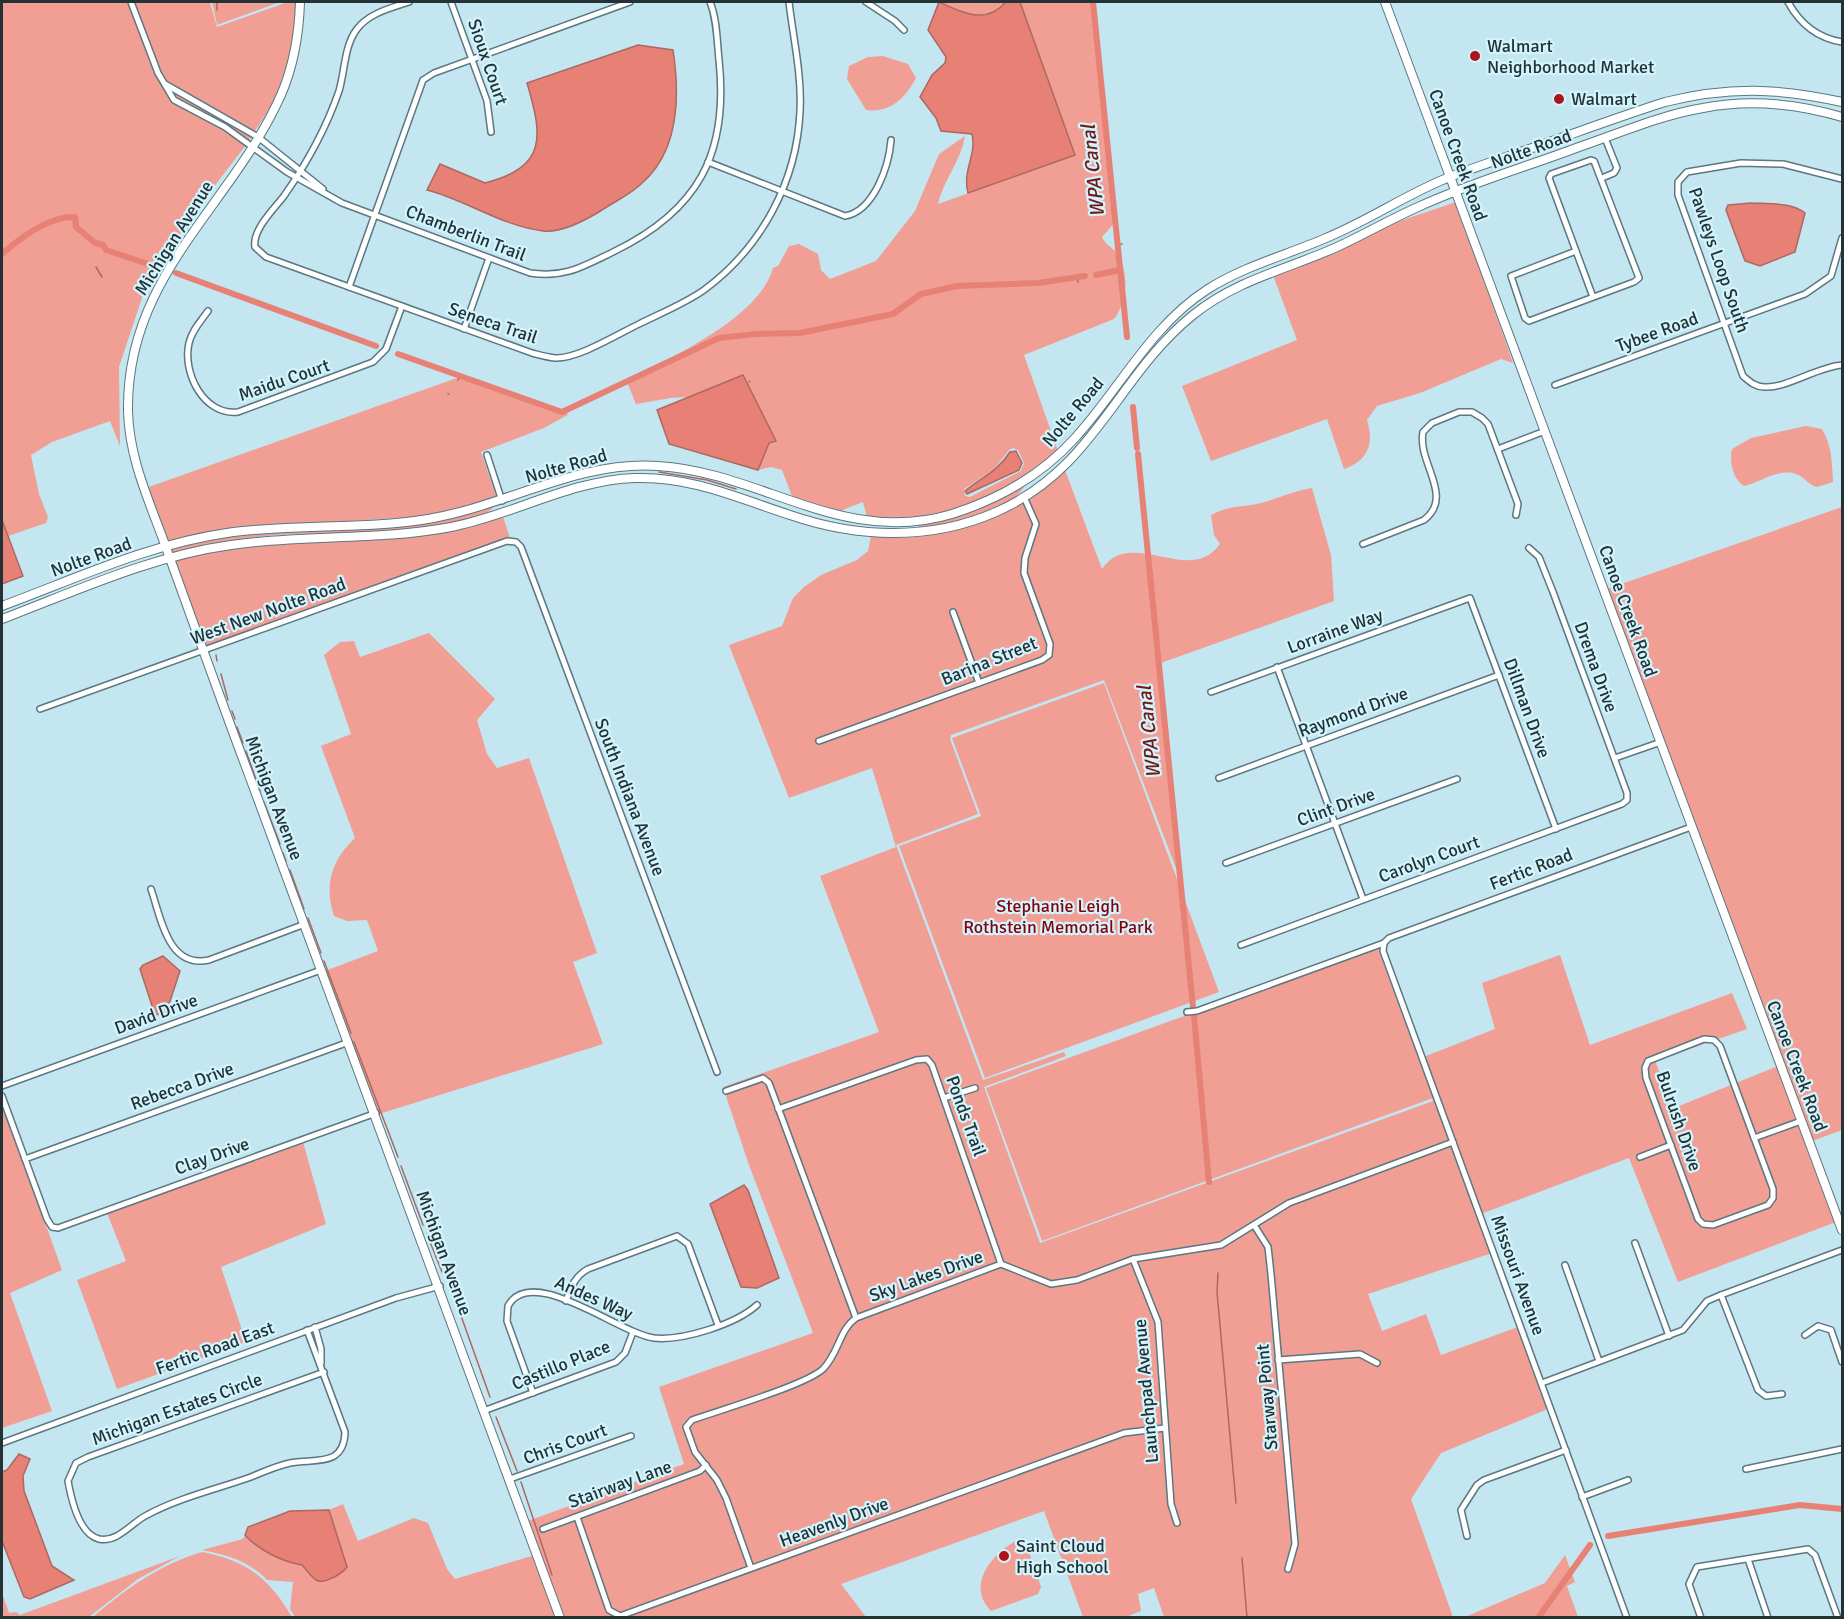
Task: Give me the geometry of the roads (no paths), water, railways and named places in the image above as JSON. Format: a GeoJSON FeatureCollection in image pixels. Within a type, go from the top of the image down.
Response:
{"type":"FeatureCollection","features":[{"type":"Feature","properties":{"kind":"street"},"geometry":{"type":"LineString","coordinates":[[131,2],[158,74],[174,100],[225,127],[297,177],[325,192]]}},
{"type":"Feature","properties":{"kind":"street","name":"Michigan Avenue"},"geometry":{"type":"LineString","coordinates":[[300,2],[297,42],[287,81],[252,147],[205,213],[159,285],[143,320],[135,346],[128,412],[132,447],[143,488],[321,970],[441,1286],[561,1617]]}},
{"type":"Feature","properties":{"kind":"street","name":"Seneca Trail"},"geometry":{"type":"LineString","coordinates":[[409,2],[377,13],[356,30],[331,112],[301,171],[257,232],[255,247],[266,257],[532,353],[556,358],[576,353],[702,291],[730,269],[752,245],[774,211],[790,170],[800,109],[789,2]]}},
{"type":"Feature","properties":{"kind":"street","name":"Sioux Court"},"geometry":{"type":"LineString","coordinates":[[452,2],[491,113],[491,132]]}},
{"type":"Feature","properties":{"kind":"street"},"geometry":{"type":"LineString","coordinates":[[348,287],[423,80],[434,73],[630,2]]}},
{"type":"Feature","properties":{"kind":"street","name":"Chamberlin Trail"},"geometry":{"type":"LineString","coordinates":[[325,192],[342,203],[530,273],[547,276],[563,275],[639,240],[676,211],[692,192],[715,146],[721,104],[718,51],[711,2]]}},
{"type":"Feature","properties":{"kind":"street"},"geometry":{"type":"LineString","coordinates":[[866,2],[895,21],[904,30]]}},
{"type":"Feature","properties":{"kind":"street","name":"Canoe Creek Road"},"geometry":{"type":"LineString","coordinates":[[1385,2],[1842,1230]]}},
{"type":"Feature","properties":{"kind":"street"},"geometry":{"type":"LineString","coordinates":[[1788,2],[1799,20],[1810,30],[1842,42]]}},
{"type":"Feature","properties":{"kind":"street"},"geometry":{"type":"LineString","coordinates":[[165,84],[258,137],[325,192]]}},
{"type":"Feature","properties":{"kind":"street","name":"Nolte Road"},"geometry":{"type":"LineString","coordinates":[[2,606],[165,546],[228,532],[418,520],[502,501],[601,469],[659,466],[693,470],[830,515],[903,522],[946,516],[986,502],[1022,484],[1062,451],[1149,343],[1186,305],[1247,268],[1327,238],[1450,177],[1665,102],[1721,91],[1761,89],[1796,92],[1842,102]]}},
{"type":"Feature","properties":{"kind":"street","name":"Nolte Road"},"geometry":{"type":"LineString","coordinates":[[2,619],[170,558],[225,545],[276,538],[408,534],[484,519],[602,481],[636,478],[678,480],[712,487],[828,527],[866,533],[903,534],[938,530],[996,512],[1024,497],[1058,473],[1084,447],[1149,361],[1193,315],[1235,287],[1333,249],[1418,207],[1456,192],[1671,115],[1724,105],[1796,106],[1842,117]]}},
{"type":"Feature","properties":{"kind":"street"},"geometry":{"type":"LineString","coordinates":[[1602,178],[1614,173],[1617,168],[1607,122]]}},
{"type":"Feature","properties":{"kind":"street"},"geometry":{"type":"LineString","coordinates":[[708,162],[838,214],[854,214],[868,203],[890,158],[891,140]]}},
{"type":"Feature","properties":{"kind":"street"},"geometry":{"type":"LineString","coordinates":[[1576,252],[1511,276],[1525,318],[1529,321],[1593,297],[1638,278],[1602,178],[1594,161],[1591,160],[1551,174],[1549,178],[1593,297]]}},
{"type":"Feature","properties":{"kind":"street","name":"Pawleys Loop South"},"geometry":{"type":"LineString","coordinates":[[1842,179],[1783,164],[1741,163],[1687,172],[1678,182],[1678,195],[1743,376],[1755,385],[1773,387],[1830,366],[1842,365]]}},
{"type":"Feature","properties":{"kind":"street","name":"Tybee Road"},"geometry":{"type":"LineString","coordinates":[[1555,385],[1805,294],[1831,276],[1842,238]]}},
{"type":"Feature","properties":{"kind":"street"},"geometry":{"type":"LineString","coordinates":[[464,329],[489,258]]}},
{"type":"Feature","properties":{"kind":"street","name":"Maidu Court"},"geometry":{"type":"LineString","coordinates":[[208,311],[192,336],[189,368],[204,398],[213,407],[229,413],[261,404],[373,362],[386,349],[402,306]]}},
{"type":"Feature","properties":{"kind":"street"},"geometry":{"type":"LineString","coordinates":[[1149,343],[1149,361]]}},
{"type":"Feature","properties":{"kind":"street"},"geometry":{"type":"LineString","coordinates":[[1132,364],[1135,381]]}},
{"type":"Feature","properties":{"kind":"street"},"geometry":{"type":"LineString","coordinates":[[1363,544],[1424,520],[1432,514],[1438,494],[1421,442],[1423,432],[1432,423],[1460,412],[1472,412],[1488,424],[1518,504],[1516,515]]}},
{"type":"Feature","properties":{"kind":"street"},"geometry":{"type":"LineString","coordinates":[[1498,449],[1545,431]]}},
{"type":"Feature","properties":{"kind":"street"},"geometry":{"type":"LineString","coordinates":[[1024,497],[1029,486],[1062,458],[1062,451]]}},
{"type":"Feature","properties":{"kind":"street"},"geometry":{"type":"LineString","coordinates":[[484,519],[502,501],[487,455]]}},
{"type":"Feature","properties":{"kind":"street","name":"Barina Street"},"geometry":{"type":"LineString","coordinates":[[819,741],[1042,660],[1051,651],[1024,573],[1025,558],[1036,524],[1024,497]]}},
{"type":"Feature","properties":{"kind":"street","name":"West New Nolte Road"},"geometry":{"type":"LineString","coordinates":[[39,709],[507,541]]}},
{"type":"Feature","properties":{"kind":"street","name":"South Indiana Avenue"},"geometry":{"type":"LineString","coordinates":[[507,541],[516,542],[520,547],[717,1072]]}},
{"type":"Feature","properties":{"kind":"street","name":"Drema Drive"},"geometry":{"type":"LineString","coordinates":[[1529,548],[1539,557],[1553,592],[1615,758],[1627,793],[1627,800]]}},
{"type":"Feature","properties":{"kind":"street","name":"Lorraine Way"},"geometry":{"type":"LineString","coordinates":[[1210,692],[1470,598]]}},
{"type":"Feature","properties":{"kind":"street","name":"Dillman Drive"},"geometry":{"type":"LineString","coordinates":[[1470,598],[1556,829]]}},
{"type":"Feature","properties":{"kind":"street"},"geometry":{"type":"LineString","coordinates":[[953,612],[979,683]]}},
{"type":"Feature","properties":{"kind":"street"},"geometry":{"type":"LineString","coordinates":[[1277,668],[1363,899]]}},
{"type":"Feature","properties":{"kind":"street","name":"Raymond Drive"},"geometry":{"type":"LineString","coordinates":[[1219,778],[1499,675]]}},
{"type":"Feature","properties":{"kind":"street"},"geometry":{"type":"LineString","coordinates":[[1615,758],[1661,742]]}},
{"type":"Feature","properties":{"kind":"street","name":"Clint Drive"},"geometry":{"type":"LineString","coordinates":[[1226,863],[1457,778]]}},
{"type":"Feature","properties":{"kind":"street","name":"Carolyn Court"},"geometry":{"type":"LineString","coordinates":[[1241,945],[1556,829],[1627,800]]}},
{"type":"Feature","properties":{"kind":"street","name":"Fertic Road"},"geometry":{"type":"LineString","coordinates":[[1186,1012],[1197,1011],[1384,943],[1389,938],[1691,827]]}},
{"type":"Feature","properties":{"kind":"street"},"geometry":{"type":"LineString","coordinates":[[151,889],[172,947],[181,956],[194,962],[209,960],[305,924]]}},
{"type":"Feature","properties":{"kind":"street","name":"Missouri Avenue"},"geometry":{"type":"LineString","coordinates":[[1384,943],[1383,951],[1386,961],[1627,1617]]}},
{"type":"Feature","properties":{"kind":"street","name":"David Drive"},"geometry":{"type":"LineString","coordinates":[[2,1086],[321,970]]}},
{"type":"Feature","properties":{"kind":"street","name":"Bulrush Drive"},"geometry":{"type":"LineString","coordinates":[[1704,1039],[1714,1040],[1720,1046],[1754,1138],[1773,1190],[1773,1198],[1768,1205],[1713,1225],[1703,1224],[1698,1219],[1646,1078],[1645,1068],[1648,1061],[1704,1039]]}},
{"type":"Feature","properties":{"kind":"street","name":"Rebecca Drive"},"geometry":{"type":"LineString","coordinates":[[25,1159],[349,1042]]}},
{"type":"Feature","properties":{"kind":"street","name":"Ponds Trail"},"geometry":{"type":"LineString","coordinates":[[778,1109],[916,1060],[927,1059],[932,1065],[944,1098],[1000,1254],[1001,1264]]}},
{"type":"Feature","properties":{"kind":"street"},"geometry":{"type":"LineString","coordinates":[[726,1090],[763,1078],[769,1083],[855,1318]]}},
{"type":"Feature","properties":{"kind":"street"},"geometry":{"type":"LineString","coordinates":[[944,1098],[975,1088]]}},
{"type":"Feature","properties":{"kind":"street"},"geometry":{"type":"LineString","coordinates":[[2,1096],[25,1159]]}},
{"type":"Feature","properties":{"kind":"street","name":"Clay Drive"},"geometry":{"type":"LineString","coordinates":[[25,1159],[47,1219],[52,1227],[58,1228],[376,1113]]}},
{"type":"Feature","properties":{"kind":"street"},"geometry":{"type":"LineString","coordinates":[[1754,1138],[1801,1121]]}},
{"type":"Feature","properties":{"kind":"street","name":"Sky Lakes Drive"},"geometry":{"type":"LineString","coordinates":[[751,1568],[726,1498],[706,1465],[695,1452],[686,1427],[688,1424],[821,1371],[838,1350],[844,1331],[855,1318],[1001,1264],[1051,1284],[1077,1280],[1133,1259],[1221,1245],[1288,1203],[1453,1142]]}},
{"type":"Feature","properties":{"kind":"street"},"geometry":{"type":"LineString","coordinates":[[1640,1156],[1671,1145]]}},
{"type":"Feature","properties":{"kind":"street","name":"Starway Point"},"geometry":{"type":"LineString","coordinates":[[1254,1225],[1268,1247],[1295,1544],[1288,1569]]}},
{"type":"Feature","properties":{"kind":"street"},"geometry":{"type":"LineString","coordinates":[[566,1300],[576,1279],[588,1269],[677,1236],[687,1244],[718,1325]]}},
{"type":"Feature","properties":{"kind":"street"},"geometry":{"type":"LineString","coordinates":[[1635,1243],[1669,1336]]}},
{"type":"Feature","properties":{"kind":"street"},"geometry":{"type":"LineString","coordinates":[[1542,1383],[1683,1330],[1707,1301],[1721,1294],[1842,1250]]}},
{"type":"Feature","properties":{"kind":"street","name":"Launchpad Avenue"},"geometry":{"type":"LineString","coordinates":[[1133,1259],[1158,1322],[1171,1504],[1178,1523]]}},
{"type":"Feature","properties":{"kind":"street"},"geometry":{"type":"LineString","coordinates":[[1565,1265],[1599,1361]]}},
{"type":"Feature","properties":{"kind":"street","name":"Fertic Road East"},"geometry":{"type":"LineString","coordinates":[[2,1443],[396,1298],[441,1286]]}},
{"type":"Feature","properties":{"kind":"street","name":"Andes Way"},"geometry":{"type":"LineString","coordinates":[[533,1393],[508,1326],[508,1306],[518,1294],[531,1290],[553,1294],[633,1332],[653,1338],[673,1338],[718,1325],[747,1315],[757,1305]]}},
{"type":"Feature","properties":{"kind":"street"},"geometry":{"type":"LineString","coordinates":[[1721,1294],[1758,1390],[1766,1395],[1782,1394]]}},
{"type":"Feature","properties":{"kind":"street"},"geometry":{"type":"LineString","coordinates":[[1805,1335],[1818,1326],[1831,1330],[1842,1362]]}},
{"type":"Feature","properties":{"kind":"street","name":"Michigan Estates Circle"},"geometry":{"type":"LineString","coordinates":[[315,1327],[321,1349],[321,1365]]}},
{"type":"Feature","properties":{"kind":"street","name":"Michigan Estates Circle"},"geometry":{"type":"LineString","coordinates":[[307,1330],[324,1372],[345,1432],[345,1442],[335,1456],[319,1461],[285,1464],[150,1513],[111,1539],[99,1539],[90,1534],[83,1525],[68,1480],[76,1463],[324,1372]]}},
{"type":"Feature","properties":{"kind":"street","name":"Castillo Place"},"geometry":{"type":"LineString","coordinates":[[486,1410],[616,1362],[625,1353],[633,1332]]}},
{"type":"Feature","properties":{"kind":"street"},"geometry":{"type":"LineString","coordinates":[[1278,1360],[1360,1354],[1377,1363]]}},
{"type":"Feature","properties":{"kind":"street","name":"Heavenly Drive"},"geometry":{"type":"LineString","coordinates":[[577,1517],[609,1610],[620,1616],[1124,1433],[1165,1428]]}},
{"type":"Feature","properties":{"kind":"street","name":"Chris Court"},"geometry":{"type":"LineString","coordinates":[[510,1479],[631,1436]]}},
{"type":"Feature","properties":{"kind":"street"},"geometry":{"type":"LineString","coordinates":[[1746,1469],[1842,1449]]}},
{"type":"Feature","properties":{"kind":"street"},"geometry":{"type":"LineString","coordinates":[[1467,1536],[1461,1510],[1477,1485],[1566,1450]]}},
{"type":"Feature","properties":{"kind":"street","name":"Stairway Lane"},"geometry":{"type":"LineString","coordinates":[[543,1529],[700,1471],[706,1465]]}},
{"type":"Feature","properties":{"kind":"street"},"geometry":{"type":"LineString","coordinates":[[1582,1497],[1629,1480]]}},
{"type":"Feature","properties":{"kind":"street"},"geometry":{"type":"LineString","coordinates":[[1701,1617],[1689,1584],[1697,1567],[1808,1549],[1815,1555],[1837,1614],[1842,1609]]}},
{"type":"Feature","properties":{"kind":"street"},"geometry":{"type":"LineString","coordinates":[[1748,1559],[1768,1617]]}},
{"type":"Feature","properties":{"kind":"waterway"},"geometry":{"type":"LineString","coordinates":[[217,2],[217,10]]}},
{"type":"Feature","properties":{"kind":"waterway","name":"WPA Canal"},"geometry":{"type":"LineString","coordinates":[[1093,2],[1127,337]]}},
{"type":"Feature","properties":{"kind":"waterway"},"geometry":{"type":"LineString","coordinates":[[2,254],[17,241],[45,224],[75,217],[76,227],[95,243],[103,245],[106,250],[160,268]]}},
{"type":"Feature","properties":{"kind":"waterway","name":"WPA Canal"},"geometry":{"type":"LineString","coordinates":[[1117,244],[1122,244]]}},
{"type":"Feature","properties":{"kind":"waterway"},"geometry":{"type":"LineString","coordinates":[[96,267],[102,277]]}},
{"type":"Feature","properties":{"kind":"waterway"},"geometry":{"type":"LineString","coordinates":[[1096,275],[1120,270]]}},
{"type":"Feature","properties":{"kind":"waterway"},"geometry":{"type":"LineString","coordinates":[[176,273],[376,346]]}},
{"type":"Feature","properties":{"kind":"waterway"},"geometry":{"type":"LineString","coordinates":[[398,354],[562,412],[719,338],[800,333],[893,314],[921,294],[957,286],[1038,283],[1085,276]]}},
{"type":"Feature","properties":{"kind":"waterway"},"geometry":{"type":"LineString","coordinates":[[1077,278],[1078,282]]}},
{"type":"Feature","properties":{"kind":"waterway","name":"WPA Canal"},"geometry":{"type":"LineString","coordinates":[[1133,407],[1137,448]]}},
{"type":"Feature","properties":{"kind":"waterway","name":"WPA Canal"},"geometry":{"type":"LineString","coordinates":[[1138,454],[1193,1007]]}},
{"type":"Feature","properties":{"kind":"waterway"},"geometry":{"type":"LineString","coordinates":[[659,472],[707,480],[736,489]]}},
{"type":"Feature","properties":{"kind":"waterway"},"geometry":{"type":"LineString","coordinates":[[216,655],[217,661]]}},
{"type":"Feature","properties":{"kind":"waterway"},"geometry":{"type":"LineString","coordinates":[[221,674],[228,700]]}},
{"type":"Feature","properties":{"kind":"waterway"},"geometry":{"type":"LineString","coordinates":[[232,711],[235,719]]}},
{"type":"Feature","properties":{"kind":"waterway"},"geometry":{"type":"LineString","coordinates":[[237,727],[243,743]]}},
{"type":"Feature","properties":{"kind":"waterway"},"geometry":{"type":"LineString","coordinates":[[246,751],[260,791]]}},
{"type":"Feature","properties":{"kind":"waterway"},"geometry":{"type":"LineString","coordinates":[[264,802],[280,844]]}},
{"type":"Feature","properties":{"kind":"waterway"},"geometry":{"type":"LineString","coordinates":[[283,853],[286,861]]}},
{"type":"Feature","properties":{"kind":"waterway"},"geometry":{"type":"LineString","coordinates":[[290,870],[304,909]]}},
{"type":"Feature","properties":{"kind":"waterway"},"geometry":{"type":"LineString","coordinates":[[308,918],[321,953]]}},
{"type":"Feature","properties":{"kind":"waterway"},"geometry":{"type":"LineString","coordinates":[[324,961],[351,1033]]}},
{"type":"Feature","properties":{"kind":"waterway","name":"WPA Canal"},"geometry":{"type":"LineString","coordinates":[[1194,1016],[1209,1182]]}},
{"type":"Feature","properties":{"kind":"waterway"},"geometry":{"type":"LineString","coordinates":[[354,1042],[398,1157]]}},
{"type":"Feature","properties":{"kind":"waterway"},"geometry":{"type":"LineString","coordinates":[[401,1166],[423,1225]]}},
{"type":"Feature","properties":{"kind":"waterway"},"geometry":{"type":"LineString","coordinates":[[427,1234],[442,1272]]}},
{"type":"Feature","properties":{"kind":"waterway"},"geometry":{"type":"LineString","coordinates":[[1218,1273],[1217,1292],[1236,1503]]}},
{"type":"Feature","properties":{"kind":"waterway"},"geometry":{"type":"LineString","coordinates":[[455,1299],[490,1397]]}},
{"type":"Feature","properties":{"kind":"waterway"},"geometry":{"type":"LineString","coordinates":[[496,1417],[517,1471]]}},
{"type":"Feature","properties":{"kind":"waterway"},"geometry":{"type":"LineString","coordinates":[[521,1482],[552,1575]]}},
{"type":"Feature","properties":{"kind":"waterway"},"geometry":{"type":"LineString","coordinates":[[1608,1536],[1800,1505],[1842,1509]]}},
{"type":"Feature","properties":{"kind":"waterway"},"geometry":{"type":"LineString","coordinates":[[1538,1618],[1590,1545]]}},
{"type":"Feature","properties":{"kind":"waterway"},"geometry":{"type":"LineString","coordinates":[[1242,1558],[1247,1618]]}},
{"type":"Feature","properties":{"kind":"place","name":"Walmart Neighborhood Market"},"geometry":{"type":"Point","coordinates":[1475,56]}},
{"type":"Feature","properties":{"kind":"place","name":"Walmart"},"geometry":{"type":"Point","coordinates":[1559,99]}},
{"type":"Feature","properties":{"kind":"place","name":"Saint Cloud High School"},"geometry":{"type":"Point","coordinates":[1004,1556]}},
{"type":"Feature","properties":{"kind":"park label","name":"Stephanie Leigh Rothstein Memorial Park"},"geometry":{"type":"Point","coordinates":[1058,916]}}]}
